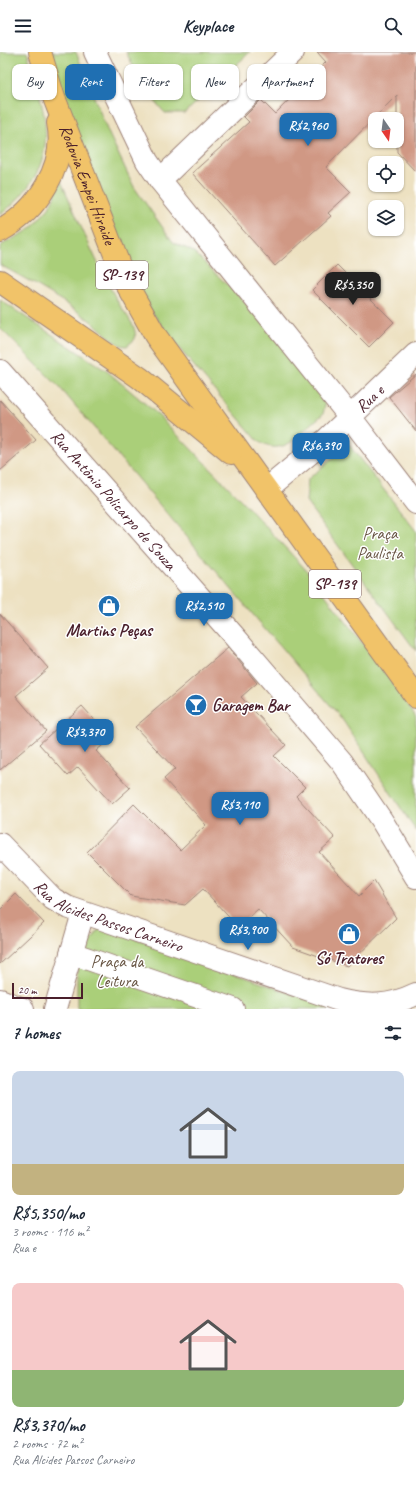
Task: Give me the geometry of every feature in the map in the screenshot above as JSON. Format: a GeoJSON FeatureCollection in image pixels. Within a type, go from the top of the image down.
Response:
{"type":"FeatureCollection","features":[{"type":"Feature","properties":{"kind":"main road","name":"Rodovia Empei Hiraide"},"geometry":{"type":"LineString","coordinates":[[40,52],[44,64]]}},
{"type":"Feature","properties":{"kind":"main road"},"geometry":{"type":"LineString","coordinates":[[0,231],[25,213],[47,186],[55,168],[59,151],[59,128],[54,100]]}},
{"type":"Feature","properties":{"kind":"main road","name":"Rodovia Empei Hiraide"},"geometry":{"type":"LineString","coordinates":[[55,100],[126,284],[154,335],[416,696]]}},
{"type":"Feature","properties":{"kind":"main road","name":"Rodovia Empei Hiraide"},"geometry":{"type":"LineString","coordinates":[[0,281],[140,378],[254,472]]}},
{"type":"Feature","properties":{"kind":"street"},"geometry":{"type":"LineString","coordinates":[[95,52],[147,160],[160,180],[350,417],[327,439],[267,489]]}},
{"type":"Feature","properties":{"kind":"street"},"geometry":{"type":"LineString","coordinates":[[160,180],[293,52]]}},
{"type":"Feature","properties":{"kind":"street","name":"Rua e"},"geometry":{"type":"LineString","coordinates":[[416,354],[350,417],[416,503]]}},
{"type":"Feature","properties":{"kind":"street","name":"Rua Antônio Policarpo de Souza"},"geometry":{"type":"LineString","coordinates":[[0,371],[234,636],[342,762],[382,821],[416,877]]}},
{"type":"Feature","properties":{"kind":"street","name":"Rua Alcides Passos Carneiro"},"geometry":{"type":"LineString","coordinates":[[0,844],[53,899],[67,907],[83,913],[339,1000],[360,1005],[385,1004],[405,999],[416,994]]}},
{"type":"Feature","properties":{"kind":"street"},"geometry":{"type":"LineString","coordinates":[[55,1009],[83,913]]}},
{"type":"Feature","properties":{"kind":"street"},"geometry":{"type":"LineString","coordinates":[[71,954],[233,1009]]}},
{"type":"Feature","properties":{"kind":"street"},"geometry":{"type":"LineString","coordinates":[[0,1000],[23,1009]]}},
{"type":"Feature","properties":{"kind":"green space"},"geometry":{"type":"Polygon","coordinates":[[[0,52],[27,52],[30,64],[12,64],[12,100],[41,100],[45,120],[45,140],[42,159],[34,178],[20,196],[0,215],[0,52]]]}},
{"type":"Feature","properties":{"kind":"green space"},"geometry":{"type":"Polygon","coordinates":[[[47,52],[76,52],[81,64],[65,64],[65,99],[57,78],[57,64],[52,64],[47,52]]]}},
{"type":"Feature","properties":{"kind":"green space"},"geometry":{"type":"Polygon","coordinates":[[[126,52],[250,52],[237,64],[191,64],[191,100],[199,100],[185,113],[165,113],[154,100],[183,100],[183,64],[132,64],[126,52]]]}},
{"type":"Feature","properties":{"kind":"green space"},"geometry":{"type":"Polygon","coordinates":[[[65,100],[95,100],[108,132],[134,187],[173,242],[194,252],[322,379],[327,396],[323,414],[291,442],[283,446],[271,447],[259,442],[177,346],[149,308],[128,265],[65,100]]]}},
{"type":"Feature","properties":{"kind":"green space"},"geometry":{"type":"Polygon","coordinates":[[[61,181],[103,274],[135,330],[135,339],[127,346],[123,346],[115,342],[86,317],[38,286],[0,265],[0,246],[29,230],[49,208],[61,181]]]}},
{"type":"Feature","properties":{"kind":"green space"},"geometry":{"type":"Polygon","coordinates":[[[0,300],[108,372],[155,412],[241,500],[307,571],[395,686],[416,717],[416,831],[342,719],[61,389],[0,328],[0,300]]]}},
{"type":"Feature","properties":{"kind":"green space","name":"Praça Paulista"},"geometry":{"type":"Polygon","coordinates":[[[349,445],[416,531],[416,651],[306,502],[308,479],[349,445]]]}},
{"type":"Feature","properties":{"kind":"green space","name":"Praça da Leitura"},"geometry":{"type":"Polygon","coordinates":[[[101,926],[335,1009],[78,1009],[77,962],[101,926]]]}},
{"type":"Feature","properties":{"kind":"building"},"geometry":{"type":"Polygon","coordinates":[[[317,52],[416,52],[416,172],[404,159],[404,156],[401,156],[397,152],[397,148],[404,148],[404,112],[397,112],[397,95],[380,112],[368,112],[368,124],[326,167],[351,192],[328,213],[331,216],[275,266],[192,173],[249,122],[244,117],[261,100],[275,114],[289,100],[326,100],[326,64],[324,64],[326,62],[317,52]]]}},
{"type":"Feature","properties":{"kind":"building"},"geometry":{"type":"Polygon","coordinates":[[[337,265],[394,322],[369,347],[312,290],[337,265]]]}},
{"type":"Feature","properties":{"kind":"building"},"geometry":{"type":"Polygon","coordinates":[[[416,374],[416,431],[389,397],[416,374]]]}},
{"type":"Feature","properties":{"kind":"building"},"geometry":{"type":"Polygon","coordinates":[[[0,400],[36,440],[0,471],[0,400]]]}},
{"type":"Feature","properties":{"kind":"building"},"geometry":{"type":"Polygon","coordinates":[[[0,614],[48,668],[16,696],[46,731],[0,770],[0,614]]]}},
{"type":"Feature","properties":{"kind":"building"},"geometry":{"type":"Polygon","coordinates":[[[228,648],[257,683],[241,697],[286,745],[274,756],[305,787],[296,796],[335,838],[319,852],[359,896],[374,881],[396,918],[347,966],[293,947],[258,909],[238,927],[203,889],[185,905],[131,896],[87,852],[134,804],[180,850],[206,825],[164,779],[175,769],[135,727],[228,648]]]}},
{"type":"Feature","properties":{"kind":"building"},"geometry":{"type":"Polygon","coordinates":[[[82,706],[111,738],[96,751],[130,788],[112,804],[78,767],[68,776],[39,744],[82,706]]]}},
{"type":"Feature","properties":{"kind":"building"},"geometry":{"type":"Polygon","coordinates":[[[16,894],[44,923],[0,964],[0,910],[16,894]]]}},
{"type":"Feature","properties":{"kind":"place","name":"Martins Peças"},"geometry":{"type":"Point","coordinates":[109,606]}},
{"type":"Feature","properties":{"kind":"place","name":"Garagem Bar"},"geometry":{"type":"Point","coordinates":[196,705]}},
{"type":"Feature","properties":{"kind":"place","name":"Só Tratores"},"geometry":{"type":"Point","coordinates":[349,934]}}]}
